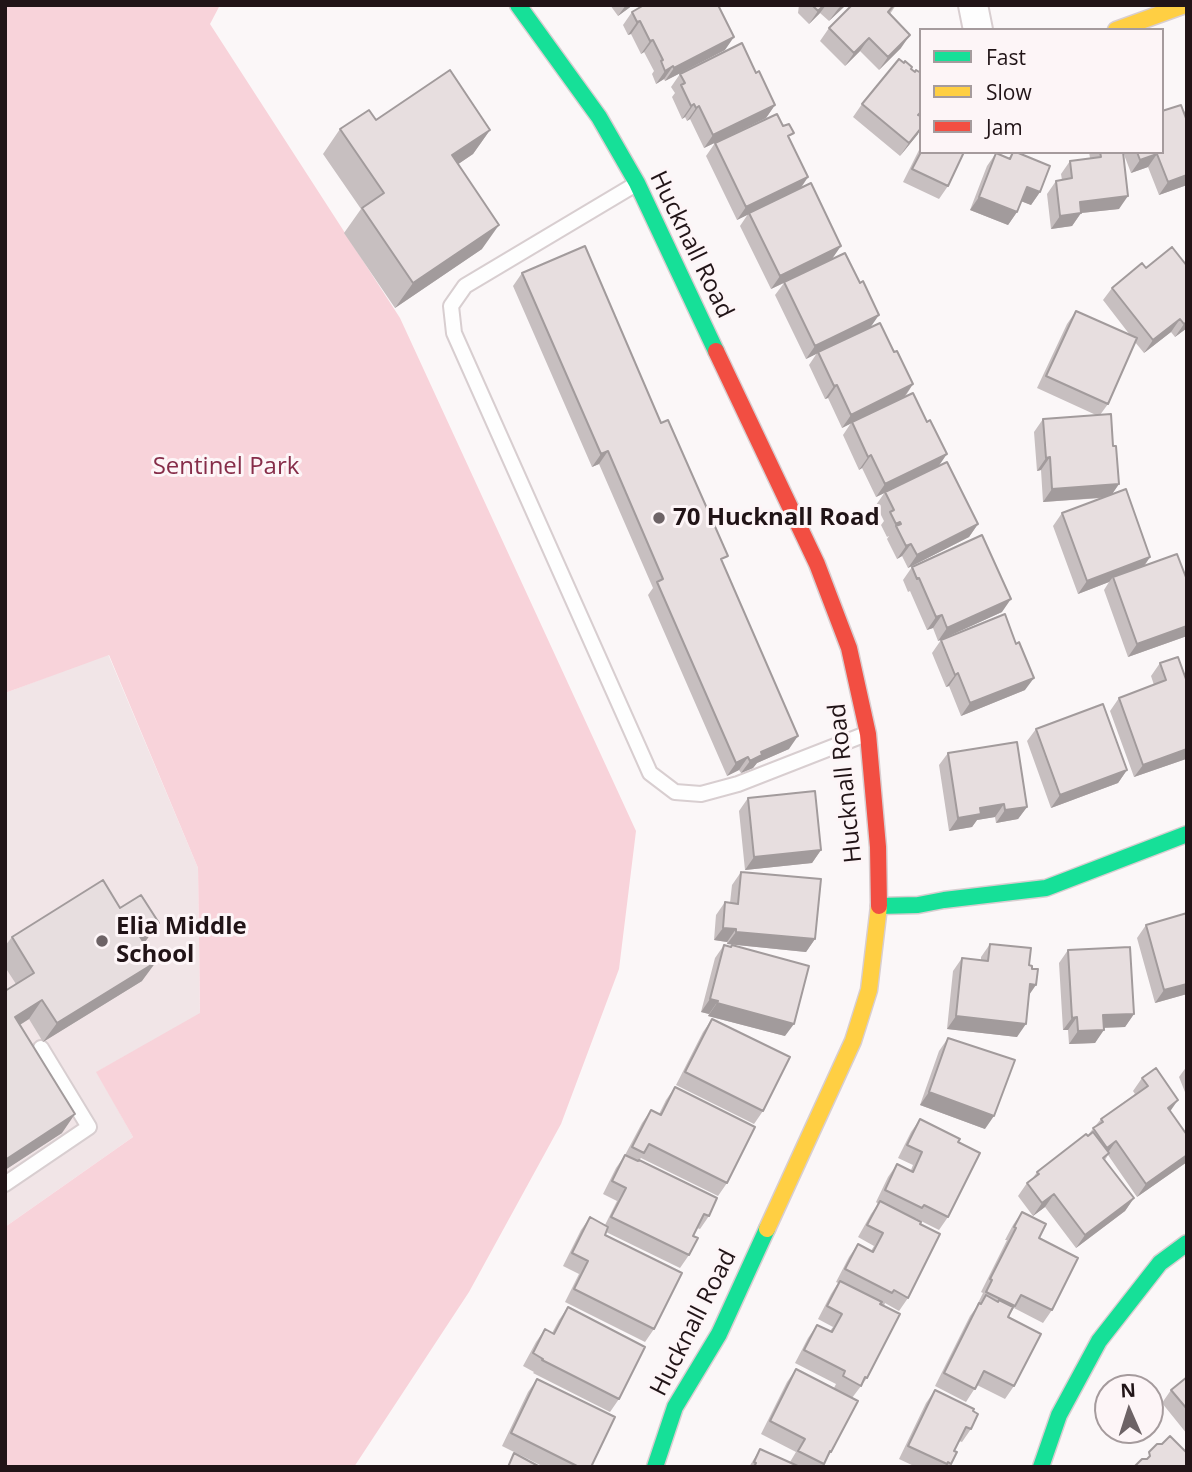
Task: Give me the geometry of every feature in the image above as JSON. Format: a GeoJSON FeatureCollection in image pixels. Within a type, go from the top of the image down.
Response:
{"type":"FeatureCollection","features":[{"type":"Feature","properties":{"kind":"street","name":"Hucknall Road"},"geometry":{"type":"LineString","coordinates":[[518,5],[599,117],[637,183],[817,564],[849,648],[868,734],[878,847],[879,906],[869,989],[853,1041],[719,1334],[675,1407],[655,1467]]}},
{"type":"Feature","properties":{"kind":"street"},"geometry":{"type":"LineString","coordinates":[[973,5],[978,28]]}},
{"type":"Feature","properties":{"kind":"street"},"geometry":{"type":"LineString","coordinates":[[1122,28],[1185,5]]}},
{"type":"Feature","properties":{"kind":"street"},"geometry":{"type":"LineString","coordinates":[[879,906],[918,905],[1046,888],[1187,834]]}},
{"type":"Feature","properties":{"kind":"street"},"geometry":{"type":"LineString","coordinates":[[1041,1467],[1059,1415],[1099,1341],[1160,1263],[1187,1242]]}},
{"type":"Feature","properties":{"kind":"lane"},"geometry":{"type":"LineString","coordinates":[[637,183],[465,286],[451,306],[454,333],[650,774],[675,793],[701,794],[738,785],[868,734]]}},
{"type":"Feature","properties":{"kind":"lane"},"geometry":{"type":"LineString","coordinates":[[5,1184],[89,1127],[41,1048]]}},
{"type":"Feature","properties":{"kind":"shaded area","name":"Elia Middle School"},"geometry":{"type":"Polygon","coordinates":[[[108,654],[198,868],[200,1014],[97,1072],[133,1137],[5,1227],[5,693],[108,654]]]}},
{"type":"Feature","properties":{"kind":"green space","name":"Sentinel Park"},"geometry":{"type":"Polygon","coordinates":[[[5,5],[220,5],[210,24],[400,318],[636,831],[619,969],[561,1124],[469,1292],[354,1467],[5,1467],[5,1227],[133,1137],[96,1072],[200,1013],[198,868],[109,655],[5,693],[5,5]]]}},
{"type":"Feature","properties":{"kind":"building"},"geometry":{"type":"Polygon","coordinates":[[[644,5],[718,5],[734,37],[665,71],[661,61],[663,60],[653,40],[650,41],[632,12],[644,5]]]}},
{"type":"Feature","properties":{"kind":"building"},"geometry":{"type":"Polygon","coordinates":[[[812,5],[824,5],[818,11],[812,5]]]}},
{"type":"Feature","properties":{"kind":"building"},"geometry":{"type":"Polygon","coordinates":[[[852,5],[894,5],[888,12],[910,35],[888,57],[869,38],[854,53],[829,28],[852,5]]]}},
{"type":"Feature","properties":{"kind":"building"},"geometry":{"type":"Polygon","coordinates":[[[742,43],[775,105],[713,135],[699,106],[691,106],[681,85],[685,83],[680,74],[742,43]]]}},
{"type":"Feature","properties":{"kind":"building"},"geometry":{"type":"Polygon","coordinates":[[[899,59],[904,63],[905,61],[915,72],[919,72],[919,130],[909,143],[862,104],[899,59]]]}},
{"type":"Feature","properties":{"kind":"building"},"geometry":{"type":"Polygon","coordinates":[[[450,70],[490,130],[452,155],[499,225],[413,283],[362,208],[384,193],[340,129],[369,110],[376,120],[450,70]]]}},
{"type":"Feature","properties":{"kind":"building"},"geometry":{"type":"Polygon","coordinates":[[[1181,105],[1187,121],[1187,175],[1168,182],[1157,154],[1164,154],[1164,110],[1181,105]]]}},
{"type":"Feature","properties":{"kind":"building"},"geometry":{"type":"Polygon","coordinates":[[[777,114],[783,126],[789,124],[794,133],[788,136],[808,177],[746,207],[715,143],[777,114]]]}},
{"type":"Feature","properties":{"kind":"building"},"geometry":{"type":"Polygon","coordinates":[[[920,154],[963,154],[948,186],[912,169],[920,154]]]}},
{"type":"Feature","properties":{"kind":"building"},"geometry":{"type":"Polygon","coordinates":[[[996,154],[1010,159],[1012,154],[1021,154],[1050,166],[1040,192],[1027,187],[1017,212],[979,197],[996,154]]]}},
{"type":"Feature","properties":{"kind":"building"},"geometry":{"type":"Polygon","coordinates":[[[1100,154],[1123,154],[1128,196],[1080,202],[1081,213],[1060,216],[1056,181],[1072,178],[1070,161],[1101,157],[1100,154]]]}},
{"type":"Feature","properties":{"kind":"building"},"geometry":{"type":"Polygon","coordinates":[[[1138,154],[1157,154],[1140,160],[1138,154]]]}},
{"type":"Feature","properties":{"kind":"building"},"geometry":{"type":"Polygon","coordinates":[[[811,183],[841,246],[780,276],[749,213],[811,183]]]}},
{"type":"Feature","properties":{"kind":"building","name":"70 Hucknall Road"},"geometry":{"type":"Polygon","coordinates":[[[585,246],[661,423],[668,420],[728,556],[721,559],[798,736],[761,752],[762,755],[750,761],[748,757],[736,763],[657,582],[663,579],[608,451],[601,454],[522,273],[585,246]]]}},
{"type":"Feature","properties":{"kind":"building"},"geometry":{"type":"Polygon","coordinates":[[[1172,247],[1187,266],[1187,322],[1184,324],[1180,319],[1153,340],[1112,288],[1142,263],[1146,268],[1172,247]]]}},
{"type":"Feature","properties":{"kind":"building"},"geometry":{"type":"Polygon","coordinates":[[[845,253],[860,283],[863,281],[879,315],[815,346],[784,282],[845,253]]]}},
{"type":"Feature","properties":{"kind":"building"},"geometry":{"type":"Polygon","coordinates":[[[1076,311],[1137,338],[1108,404],[1046,376],[1076,311]]]}},
{"type":"Feature","properties":{"kind":"building"},"geometry":{"type":"Polygon","coordinates":[[[880,323],[913,384],[851,415],[818,352],[880,323]]]}},
{"type":"Feature","properties":{"kind":"building"},"geometry":{"type":"Polygon","coordinates":[[[913,393],[947,454],[885,484],[871,455],[868,457],[852,422],[913,393]]]}},
{"type":"Feature","properties":{"kind":"building"},"geometry":{"type":"Polygon","coordinates":[[[1111,414],[1119,484],[1052,489],[1043,419],[1111,414]]]}},
{"type":"Feature","properties":{"kind":"building"},"geometry":{"type":"Polygon","coordinates":[[[947,462],[978,524],[917,555],[911,544],[906,546],[896,526],[901,524],[896,524],[890,512],[894,510],[885,492],[947,462]]]}},
{"type":"Feature","properties":{"kind":"building"},"geometry":{"type":"Polygon","coordinates":[[[1126,489],[1150,557],[1087,581],[1062,513],[1126,489]]]}},
{"type":"Feature","properties":{"kind":"building"},"geometry":{"type":"Polygon","coordinates":[[[982,535],[1011,599],[947,628],[942,615],[936,617],[912,567],[982,535]]]}},
{"type":"Feature","properties":{"kind":"building"},"geometry":{"type":"Polygon","coordinates":[[[1177,554],[1187,580],[1187,626],[1137,644],[1113,577],[1177,554]]]}},
{"type":"Feature","properties":{"kind":"building"},"geometry":{"type":"Polygon","coordinates":[[[1005,614],[1016,644],[1019,642],[1034,678],[970,703],[941,640],[1005,614]]]}},
{"type":"Feature","properties":{"kind":"building"},"geometry":{"type":"Polygon","coordinates":[[[1178,657],[1187,682],[1187,749],[1143,765],[1119,698],[1166,680],[1160,663],[1178,657]]]}},
{"type":"Feature","properties":{"kind":"building"},"geometry":{"type":"Polygon","coordinates":[[[1103,704],[1127,770],[1060,795],[1036,729],[1103,704]]]}},
{"type":"Feature","properties":{"kind":"building"},"geometry":{"type":"Polygon","coordinates":[[[1017,742],[1027,807],[1005,810],[1004,804],[980,808],[981,814],[958,818],[948,753],[1017,742]]]}},
{"type":"Feature","properties":{"kind":"building"},"geometry":{"type":"Polygon","coordinates":[[[815,791],[821,850],[754,857],[748,798],[815,791]]]}},
{"type":"Feature","properties":{"kind":"building"},"geometry":{"type":"Polygon","coordinates":[[[741,872],[821,879],[815,939],[736,932],[736,929],[723,928],[725,902],[738,904],[741,872]]]}},
{"type":"Feature","properties":{"kind":"building"},"geometry":{"type":"Polygon","coordinates":[[[103,880],[120,908],[141,895],[159,923],[139,935],[156,962],[57,1023],[42,1000],[15,1017],[75,1114],[5,1160],[5,991],[34,973],[12,937],[103,880]]]}},
{"type":"Feature","properties":{"kind":"building"},"geometry":{"type":"Polygon","coordinates":[[[1187,913],[1187,984],[1164,990],[1146,925],[1187,913]]]}},
{"type":"Feature","properties":{"kind":"building"},"geometry":{"type":"Polygon","coordinates":[[[990,944],[1031,948],[1029,965],[1032,969],[1038,969],[1036,985],[1030,984],[1026,1024],[956,1016],[962,958],[988,961],[990,944]]]}},
{"type":"Feature","properties":{"kind":"building"},"geometry":{"type":"Polygon","coordinates":[[[724,945],[809,966],[794,1024],[710,999],[724,945]]]}},
{"type":"Feature","properties":{"kind":"building"},"geometry":{"type":"Polygon","coordinates":[[[1130,947],[1134,1014],[1103,1015],[1104,1030],[1078,1031],[1077,1017],[1072,1018],[1068,950],[1130,947]]]}},
{"type":"Feature","properties":{"kind":"building"},"geometry":{"type":"Polygon","coordinates":[[[712,1019],[790,1057],[763,1111],[685,1072],[712,1019]]]}},
{"type":"Feature","properties":{"kind":"building"},"geometry":{"type":"Polygon","coordinates":[[[948,1038],[1015,1060],[994,1116],[929,1092],[948,1038]]]}},
{"type":"Feature","properties":{"kind":"building"},"geometry":{"type":"Polygon","coordinates":[[[1156,1068],[1178,1100],[1168,1108],[1187,1135],[1187,1155],[1146,1184],[1116,1141],[1107,1148],[1093,1128],[1103,1122],[1101,1119],[1148,1086],[1142,1078],[1156,1068]]]}},
{"type":"Feature","properties":{"kind":"building"},"geometry":{"type":"Polygon","coordinates":[[[675,1087],[755,1127],[727,1183],[649,1144],[644,1153],[632,1147],[651,1110],[661,1115],[675,1087]]]}},
{"type":"Feature","properties":{"kind":"building"},"geometry":{"type":"Polygon","coordinates":[[[920,1119],[960,1139],[958,1142],[980,1153],[948,1217],[885,1190],[897,1164],[913,1172],[922,1152],[907,1145],[920,1119]]]}},
{"type":"Feature","properties":{"kind":"building"},"geometry":{"type":"Polygon","coordinates":[[[1093,1132],[1109,1153],[1103,1158],[1134,1198],[1085,1235],[1054,1194],[1042,1203],[1027,1183],[1086,1134],[1088,1136],[1093,1132]]]}},
{"type":"Feature","properties":{"kind":"building"},"geometry":{"type":"Polygon","coordinates":[[[625,1155],[717,1198],[709,1216],[704,1214],[693,1236],[698,1238],[689,1255],[611,1217],[626,1188],[612,1181],[625,1155]]]}},
{"type":"Feature","properties":{"kind":"building"},"geometry":{"type":"Polygon","coordinates":[[[880,1201],[940,1234],[908,1298],[894,1290],[892,1293],[845,1269],[858,1244],[873,1252],[883,1233],[867,1225],[880,1201]]]}},
{"type":"Feature","properties":{"kind":"building"},"geometry":{"type":"Polygon","coordinates":[[[1022,1212],[1046,1224],[1039,1238],[1078,1258],[1052,1310],[1021,1295],[1015,1306],[986,1292],[1022,1212]]]}},
{"type":"Feature","properties":{"kind":"building"},"geometry":{"type":"Polygon","coordinates":[[[590,1217],[608,1227],[605,1235],[682,1273],[654,1329],[574,1289],[588,1261],[572,1253],[590,1217]]]}},
{"type":"Feature","properties":{"kind":"building"},"geometry":{"type":"Polygon","coordinates":[[[840,1281],[900,1314],[861,1386],[843,1376],[845,1371],[804,1350],[817,1325],[832,1332],[842,1314],[827,1306],[840,1281]]]}},
{"type":"Feature","properties":{"kind":"building"},"geometry":{"type":"Polygon","coordinates":[[[986,1295],[1013,1307],[1008,1317],[1041,1334],[1014,1386],[984,1371],[975,1389],[944,1373],[979,1303],[981,1304],[986,1295]]]}},
{"type":"Feature","properties":{"kind":"building"},"geometry":{"type":"Polygon","coordinates":[[[568,1307],[645,1347],[619,1399],[533,1353],[545,1329],[554,1334],[568,1307]]]}},
{"type":"Feature","properties":{"kind":"building"},"geometry":{"type":"Polygon","coordinates":[[[796,1369],[858,1401],[824,1464],[798,1451],[805,1439],[770,1421],[796,1369]]]}},
{"type":"Feature","properties":{"kind":"building"},"geometry":{"type":"Polygon","coordinates":[[[1187,1377],[1187,1409],[1171,1390],[1187,1377]]]}},
{"type":"Feature","properties":{"kind":"building"},"geometry":{"type":"Polygon","coordinates":[[[537,1379],[615,1417],[591,1467],[579,1467],[511,1433],[537,1379]]]}},
{"type":"Feature","properties":{"kind":"building"},"geometry":{"type":"Polygon","coordinates":[[[935,1390],[974,1409],[978,1414],[971,1429],[966,1427],[954,1451],[957,1452],[951,1464],[908,1446],[935,1390]]]}},
{"type":"Feature","properties":{"kind":"building"},"geometry":{"type":"Polygon","coordinates":[[[1170,1436],[1187,1453],[1187,1467],[1134,1467],[1150,1456],[1149,1452],[1157,1444],[1170,1436]]]}},
{"type":"Feature","properties":{"kind":"building"},"geometry":{"type":"Polygon","coordinates":[[[760,1449],[800,1467],[754,1467],[760,1449]]]}},
{"type":"Feature","properties":{"kind":"building"},"geometry":{"type":"Polygon","coordinates":[[[514,1453],[540,1467],[508,1467],[514,1453]]]}},
{"type":"Feature","properties":{"kind":"traffic: fast"},"geometry":{"type":"LineString","coordinates":[[518,5],[599,117],[637,183],[716,351]]}},
{"type":"Feature","properties":{"kind":"traffic: fast"},"geometry":{"type":"LineString","coordinates":[[879,906],[918,905],[1046,888],[1187,834]]}},
{"type":"Feature","properties":{"kind":"traffic: fast"},"geometry":{"type":"LineString","coordinates":[[655,1467],[675,1407],[719,1334],[767,1229]]}},
{"type":"Feature","properties":{"kind":"traffic: fast"},"geometry":{"type":"LineString","coordinates":[[1041,1467],[1059,1415],[1099,1341],[1160,1263],[1187,1243]]}},
{"type":"Feature","properties":{"kind":"traffic: slow"},"geometry":{"type":"LineString","coordinates":[[1122,28],[1185,5]]}},
{"type":"Feature","properties":{"kind":"traffic: slow"},"geometry":{"type":"LineString","coordinates":[[767,1229],[853,1041],[869,990],[879,906]]}},
{"type":"Feature","properties":{"kind":"traffic: jam"},"geometry":{"type":"LineString","coordinates":[[716,351],[817,564],[849,648],[868,734],[878,847],[879,906]]}},
{"type":"Feature","properties":{"kind":"place","name":"70 Hucknall Road"},"geometry":{"type":"Point","coordinates":[659,518]}},
{"type":"Feature","properties":{"kind":"place","name":"Elia Middle School"},"geometry":{"type":"Point","coordinates":[102,941]}}]}
